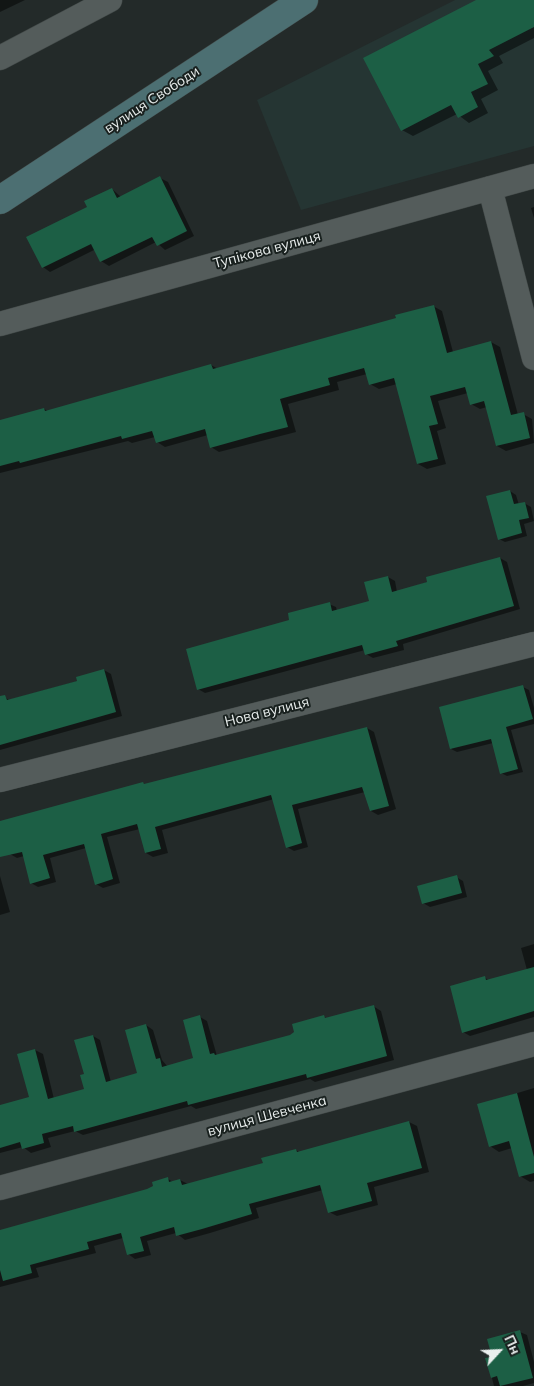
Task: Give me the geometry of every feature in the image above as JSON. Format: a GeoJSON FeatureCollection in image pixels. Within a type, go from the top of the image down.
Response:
{"type":"FeatureCollection","features":[{"type":"Feature","properties":{"kind":"main road","name":"вулиця Свободи"},"geometry":{"type":"LineString","coordinates":[[0,200],[304,0]]}},
{"type":"Feature","properties":{"kind":"street"},"geometry":{"type":"LineString","coordinates":[[0,58],[110,0]]}},
{"type":"Feature","properties":{"kind":"street","name":"Тупікова вулиця"},"geometry":{"type":"LineString","coordinates":[[0,324],[534,176]]}},
{"type":"Feature","properties":{"kind":"street"},"geometry":{"type":"LineString","coordinates":[[490,188],[534,358]]}},
{"type":"Feature","properties":{"kind":"street","name":"Нова вулиця"},"geometry":{"type":"LineString","coordinates":[[0,780],[534,644]]}},
{"type":"Feature","properties":{"kind":"street","name":"вулиця Шевченка"},"geometry":{"type":"LineString","coordinates":[[0,1188],[534,1044]]}},
{"type":"Feature","properties":{"kind":"shaded area"},"geometry":{"type":"Polygon","coordinates":[[[455,0],[534,0],[534,146],[301,210],[257,100],[455,0]]]}},
{"type":"Feature","properties":{"kind":"building"},"geometry":{"type":"Polygon","coordinates":[[[476,0],[534,0],[534,27],[489,50],[494,56],[478,64],[488,84],[471,92],[478,107],[458,118],[451,105],[401,131],[363,58],[476,0]]]}},
{"type":"Feature","properties":{"kind":"building"},"geometry":{"type":"Polygon","coordinates":[[[160,176],[187,231],[157,246],[152,237],[100,262],[91,244],[42,268],[26,237],[87,207],[84,201],[112,188],[117,198],[160,176]]]}},
{"type":"Feature","properties":{"kind":"building"},"geometry":{"type":"Polygon","coordinates":[[[434,305],[447,353],[491,341],[511,415],[524,412],[530,438],[496,446],[484,401],[470,405],[465,387],[430,396],[438,424],[429,426],[438,459],[417,464],[394,378],[369,385],[364,368],[328,378],[330,385],[280,399],[288,427],[210,448],[205,429],[156,443],[152,431],[122,439],[121,436],[20,463],[19,461],[0,466],[0,420],[44,408],[45,411],[211,364],[213,369],[396,318],[395,315],[434,305]]]}},
{"type":"Feature","properties":{"kind":"building"},"geometry":{"type":"Polygon","coordinates":[[[510,490],[514,504],[525,502],[529,518],[519,520],[522,533],[498,540],[486,496],[510,490]]]}},
{"type":"Feature","properties":{"kind":"building"},"geometry":{"type":"Polygon","coordinates":[[[500,557],[514,606],[396,641],[398,646],[365,655],[362,645],[197,690],[186,649],[289,620],[288,613],[330,602],[332,611],[369,601],[364,582],[388,576],[392,592],[427,582],[426,577],[500,557]]]}},
{"type":"Feature","properties":{"kind":"building"},"geometry":{"type":"Polygon","coordinates":[[[104,669],[116,712],[0,745],[0,696],[5,695],[7,700],[77,681],[76,677],[104,669]]]}},
{"type":"Feature","properties":{"kind":"building"},"geometry":{"type":"Polygon","coordinates":[[[523,685],[533,719],[506,727],[518,769],[500,774],[491,739],[450,749],[439,707],[523,685]]]}},
{"type":"Feature","properties":{"kind":"building"},"geometry":{"type":"Polygon","coordinates":[[[367,727],[389,806],[370,811],[362,787],[292,805],[302,843],[286,848],[271,795],[155,827],[161,849],[145,853],[137,824],[101,834],[113,879],[95,885],[84,844],[43,855],[50,878],[30,884],[22,852],[0,857],[0,821],[143,782],[144,784],[367,727]]]}},
{"type":"Feature","properties":{"kind":"building"},"geometry":{"type":"Polygon","coordinates":[[[457,875],[462,893],[422,904],[417,886],[457,875]]]}},
{"type":"Feature","properties":{"kind":"building"},"geometry":{"type":"Polygon","coordinates":[[[534,967],[534,1011],[462,1033],[450,986],[485,976],[486,980],[534,967]]]}},
{"type":"Feature","properties":{"kind":"building"},"geometry":{"type":"Polygon","coordinates":[[[374,1005],[387,1056],[307,1078],[306,1074],[188,1105],[187,1101],[74,1132],[73,1126],[42,1134],[44,1143],[22,1149],[20,1142],[0,1148],[0,1105],[29,1097],[17,1054],[35,1049],[48,1099],[84,1089],[80,1075],[84,1074],[74,1040],[93,1035],[106,1082],[137,1073],[125,1030],[146,1024],[156,1059],[160,1058],[162,1067],[193,1058],[183,1020],[200,1015],[210,1054],[214,1053],[215,1055],[290,1035],[294,1032],[292,1024],[324,1015],[325,1018],[374,1005]]]}},
{"type":"Feature","properties":{"kind":"building"},"geometry":{"type":"Polygon","coordinates":[[[517,1093],[534,1157],[534,1173],[519,1177],[509,1141],[489,1147],[477,1104],[517,1093]]]}},
{"type":"Feature","properties":{"kind":"building"},"geometry":{"type":"Polygon","coordinates":[[[409,1121],[422,1168],[367,1183],[372,1201],[328,1213],[320,1185],[249,1204],[252,1214],[202,1229],[176,1236],[174,1227],[140,1237],[144,1251],[127,1255],[121,1233],[87,1242],[89,1249],[30,1265],[32,1273],[3,1281],[0,1270],[0,1230],[147,1189],[153,1186],[152,1182],[168,1177],[169,1182],[180,1179],[182,1185],[263,1163],[261,1158],[296,1149],[297,1152],[409,1121]]]}},
{"type":"Feature","properties":{"kind":"building"},"geometry":{"type":"Polygon","coordinates":[[[520,1330],[533,1378],[500,1386],[497,1376],[491,1378],[485,1358],[492,1357],[487,1339],[520,1330]]]}}]}
